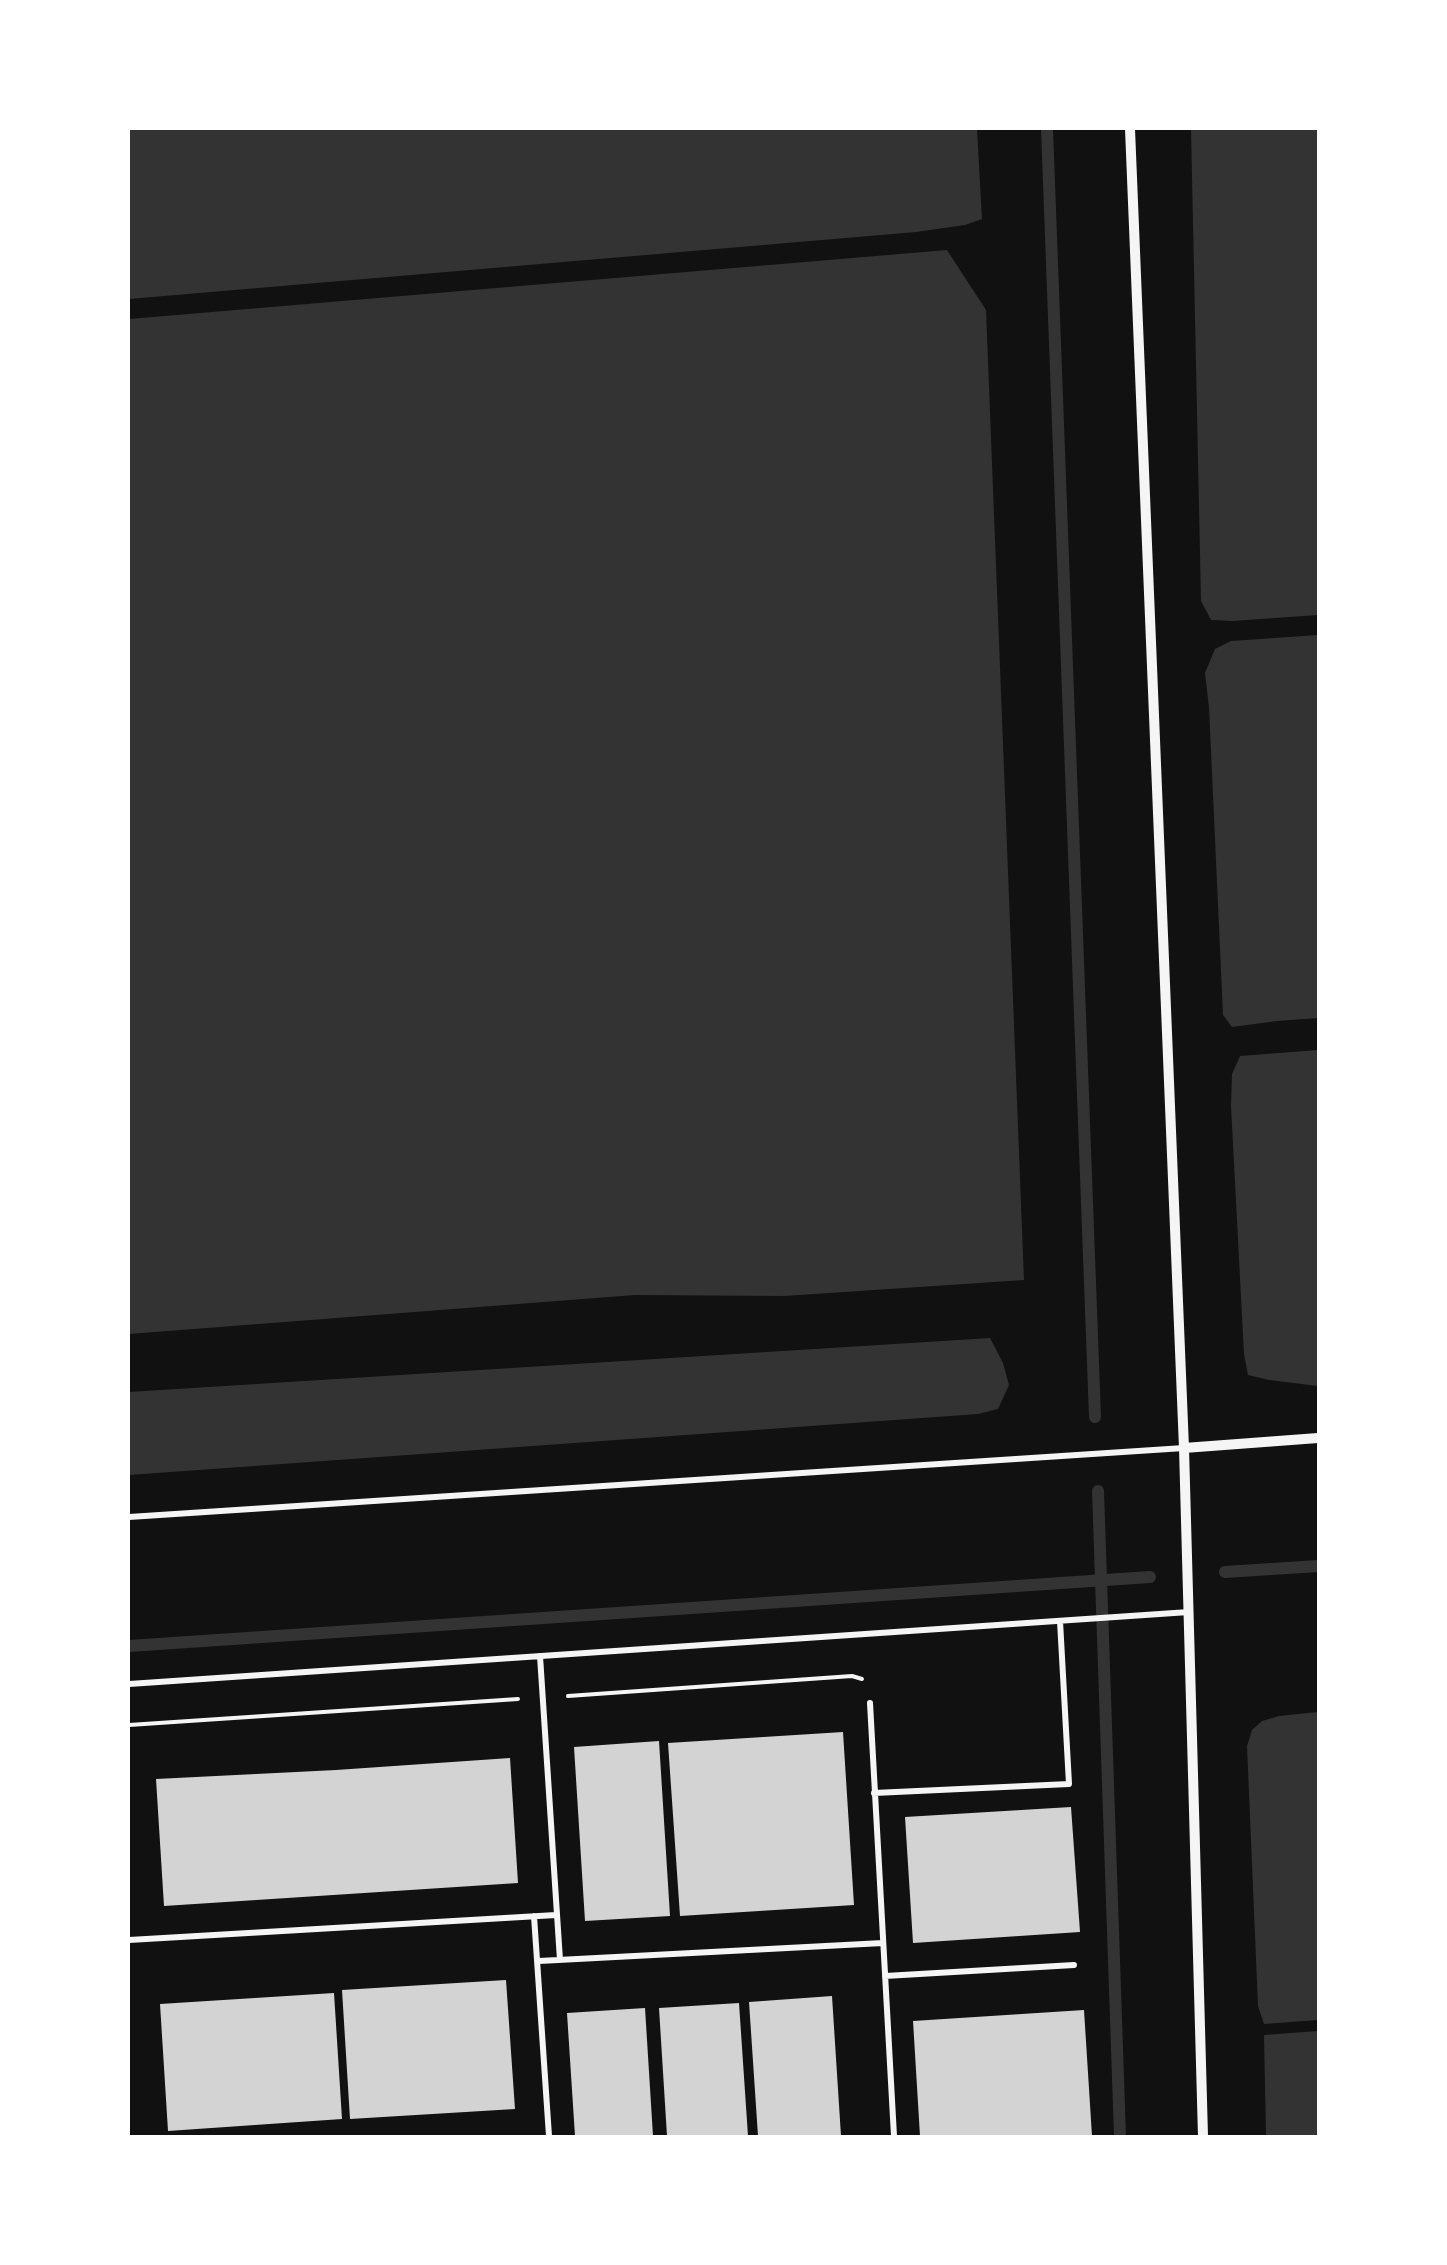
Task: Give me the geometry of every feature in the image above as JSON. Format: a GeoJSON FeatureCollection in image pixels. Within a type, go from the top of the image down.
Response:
{"type":"FeatureCollection","features":[{"type":"Feature","properties":{"kind":"street"},"geometry":{"type":"LineString","coordinates":[[1130,129],[1184,1448],[1203,2136]]}},
{"type":"Feature","properties":{"kind":"street"},"geometry":{"type":"LineString","coordinates":[[129,1517],[1318,1438]]}},
{"type":"Feature","properties":{"kind":"street"},"geometry":{"type":"LineString","coordinates":[[129,1684],[1189,1612]]}},
{"type":"Feature","properties":{"kind":"street"},"geometry":{"type":"LineString","coordinates":[[874,1793],[1069,1784],[1060,1621]]}},
{"type":"Feature","properties":{"kind":"street"},"geometry":{"type":"LineString","coordinates":[[540,1656],[560,1960]]}},
{"type":"Feature","properties":{"kind":"street"},"geometry":{"type":"LineString","coordinates":[[870,1703],[894,2136]]}},
{"type":"Feature","properties":{"kind":"street"},"geometry":{"type":"LineString","coordinates":[[129,1940],[556,1915]]}},
{"type":"Feature","properties":{"kind":"street"},"geometry":{"type":"LineString","coordinates":[[534,1916],[549,2136]]}},
{"type":"Feature","properties":{"kind":"street"},"geometry":{"type":"LineString","coordinates":[[538,1961],[883,1943]]}},
{"type":"Feature","properties":{"kind":"street"},"geometry":{"type":"LineString","coordinates":[[885,1976],[1074,1965]]}},
{"type":"Feature","properties":{"kind":"path"},"geometry":{"type":"LineString","coordinates":[[129,1725],[852,1676],[866,1679]]}},
{"type":"Feature","properties":{"kind":"shaded area"},"geometry":{"type":"Polygon","coordinates":[[[129,129],[977,129],[982,219],[965,225],[916,232],[129,299],[129,129]]]}},
{"type":"Feature","properties":{"kind":"shaded area"},"geometry":{"type":"Polygon","coordinates":[[[1191,129],[1318,129],[1318,615],[1232,621],[1211,620],[1201,601],[1191,129]]]}},
{"type":"Feature","properties":{"kind":"shaded area"},"geometry":{"type":"Polygon","coordinates":[[[947,250],[986,310],[1024,1280],[784,1296],[635,1295],[129,1334],[129,319],[947,250]]]}},
{"type":"Feature","properties":{"kind":"shaded area"},"geometry":{"type":"Polygon","coordinates":[[[1318,635],[1318,1018],[1232,1027],[1223,1015],[1209,707],[1205,673],[1215,649],[1231,641],[1318,635]]]}},
{"type":"Feature","properties":{"kind":"shaded area"},"geometry":{"type":"Polygon","coordinates":[[[1318,1050],[1318,1386],[1248,1375],[1244,1354],[1231,1106],[1232,1074],[1240,1056],[1318,1050]]]}},
{"type":"Feature","properties":{"kind":"shaded area"},"geometry":{"type":"Polygon","coordinates":[[[990,1338],[1003,1363],[1009,1385],[998,1409],[978,1414],[129,1475],[129,1392],[990,1338]]]}},
{"type":"Feature","properties":{"kind":"shaded area"},"geometry":{"type":"Polygon","coordinates":[[[1318,1712],[1318,2020],[1264,2024],[1258,2006],[1247,1746],[1252,1730],[1262,1721],[1279,1716],[1318,1712]]]}},
{"type":"Feature","properties":{"kind":"shaded area"},"geometry":{"type":"Polygon","coordinates":[[[1318,2031],[1318,2136],[1266,2136],[1264,2035],[1318,2031]]]}},
{"type":"Feature","properties":{"kind":"building"},"geometry":{"type":"Polygon","coordinates":[[[843,1732],[854,1905],[680,1916],[668,1743],[843,1732]]]}},
{"type":"Feature","properties":{"kind":"building"},"geometry":{"type":"Polygon","coordinates":[[[659,1741],[670,1916],[585,1921],[574,1747],[659,1741]]]}},
{"type":"Feature","properties":{"kind":"building"},"geometry":{"type":"Polygon","coordinates":[[[510,1758],[518,1883],[164,1906],[156,1779],[510,1758]]]}},
{"type":"Feature","properties":{"kind":"building"},"geometry":{"type":"Polygon","coordinates":[[[1071,1807],[1080,1932],[913,1943],[905,1817],[1071,1807]]]}},
{"type":"Feature","properties":{"kind":"building"},"geometry":{"type":"Polygon","coordinates":[[[506,1980],[515,2109],[350,2119],[342,1990],[506,1980]]]}},
{"type":"Feature","properties":{"kind":"building"},"geometry":{"type":"Polygon","coordinates":[[[334,1993],[342,2119],[168,2131],[160,2004],[334,1993]]]}},
{"type":"Feature","properties":{"kind":"building"},"geometry":{"type":"Polygon","coordinates":[[[832,1996],[841,2136],[758,2136],[749,2002],[832,1996]]]}},
{"type":"Feature","properties":{"kind":"building"},"geometry":{"type":"Polygon","coordinates":[[[739,2003],[748,2136],[667,2136],[659,2008],[739,2003]]]}},
{"type":"Feature","properties":{"kind":"building"},"geometry":{"type":"Polygon","coordinates":[[[645,2008],[653,2136],[575,2136],[567,2013],[645,2008]]]}},
{"type":"Feature","properties":{"kind":"building"},"geometry":{"type":"Polygon","coordinates":[[[1084,2010],[1092,2136],[920,2136],[913,2021],[1084,2010]]]}},
{"type":"Feature","properties":{"kind":"waterway"},"geometry":{"type":"LineString","coordinates":[[1047,129],[1095,1417]]}},
{"type":"Feature","properties":{"kind":"waterway"},"geometry":{"type":"LineString","coordinates":[[1098,1491],[1120,2136]]}},
{"type":"Feature","properties":{"kind":"waterway"},"geometry":{"type":"LineString","coordinates":[[1225,1572],[1318,1566]]}},
{"type":"Feature","properties":{"kind":"waterway"},"geometry":{"type":"LineString","coordinates":[[129,1646],[1150,1577]]}}]}
